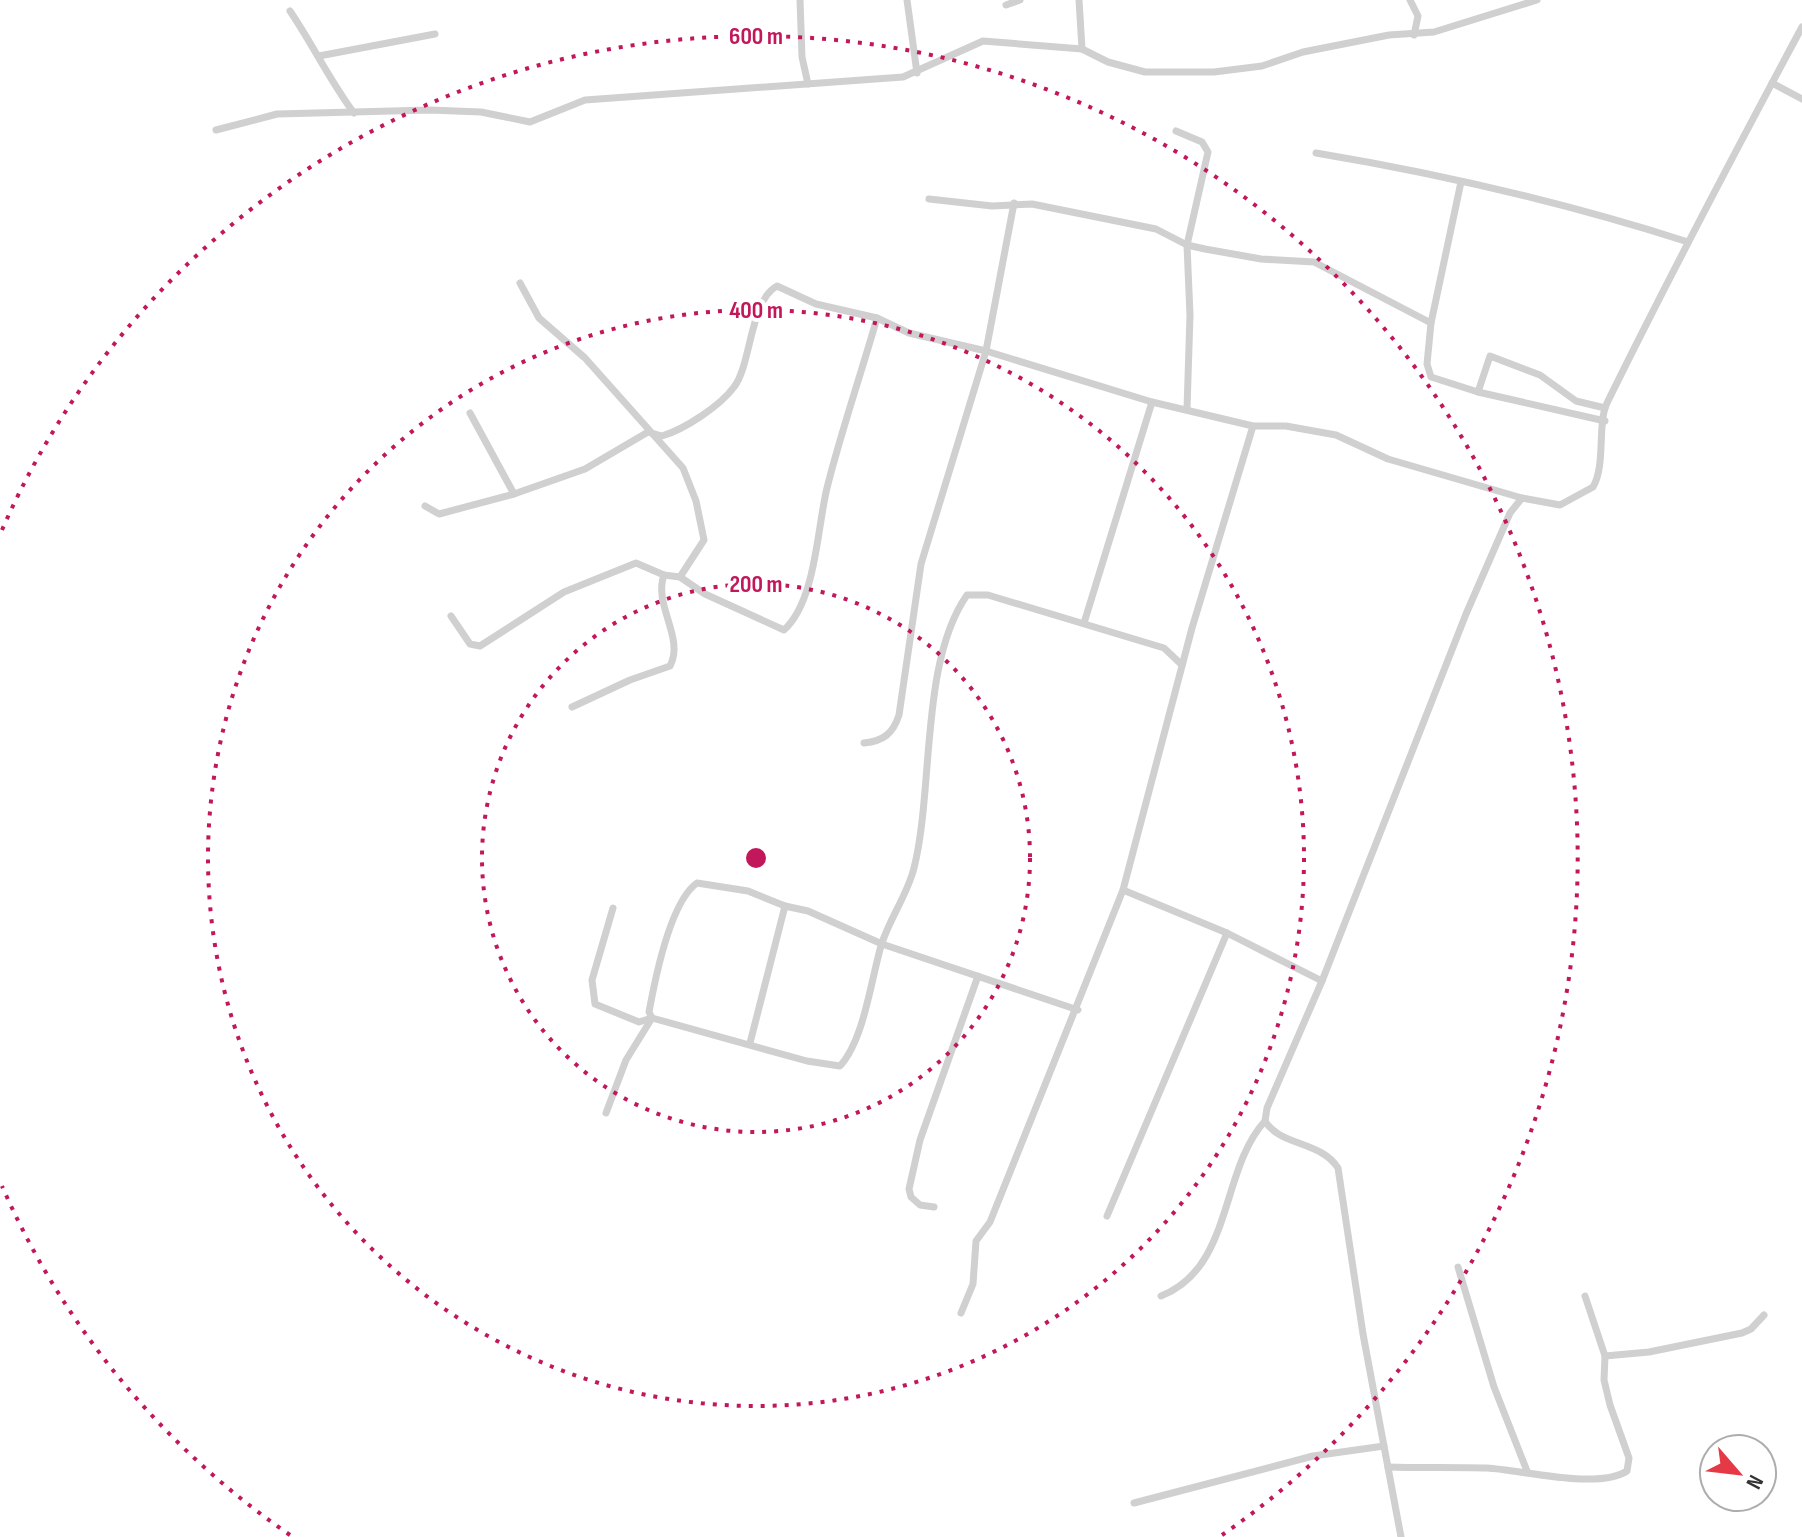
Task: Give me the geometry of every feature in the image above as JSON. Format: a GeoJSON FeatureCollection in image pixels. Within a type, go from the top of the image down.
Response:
{"type":"FeatureCollection","features":[{"type":"Feature","properties":{"kind":"street"},"geometry":{"type":"LineString","coordinates":[[800,0],[802,57],[808,84]]}},
{"type":"Feature","properties":{"kind":"street"},"geometry":{"type":"LineString","coordinates":[[907,0],[917,73]]}},
{"type":"Feature","properties":{"kind":"street"},"geometry":{"type":"LineString","coordinates":[[1006,5],[1020,0]]}},
{"type":"Feature","properties":{"kind":"street"},"geometry":{"type":"LineString","coordinates":[[1079,0],[1082,49]]}},
{"type":"Feature","properties":{"kind":"street"},"geometry":{"type":"LineString","coordinates":[[1410,0],[1418,16],[1414,35]]}},
{"type":"Feature","properties":{"kind":"street"},"geometry":{"type":"LineString","coordinates":[[216,130],[277,114],[481,112],[530,122],[585,100],[892,79],[917,73],[970,44],[983,41],[1082,49],[1131,70],[1163,74],[1262,66],[1303,52],[1460,25],[1537,0]]}},
{"type":"Feature","properties":{"kind":"street"},"geometry":{"type":"LineString","coordinates":[[290,11],[319,56],[335,89],[354,113]]}},
{"type":"Feature","properties":{"kind":"street"},"geometry":{"type":"LineString","coordinates":[[425,506],[439,514],[514,494],[585,469],[648,432],[668,434],[734,387],[763,301],[773,288],[816,304],[877,318],[909,333],[986,351],[1152,402],[1253,426],[1286,426],[1336,435],[1388,459],[1522,498],[1560,505],[1588,492],[1596,481],[1605,408],[1688,242],[1802,27]]}},
{"type":"Feature","properties":{"kind":"street"},"geometry":{"type":"LineString","coordinates":[[319,56],[435,34]]}},
{"type":"Feature","properties":{"kind":"street"},"geometry":{"type":"LineString","coordinates":[[1772,83],[1802,99]]}},
{"type":"Feature","properties":{"kind":"street"},"geometry":{"type":"LineString","coordinates":[[1176,131],[1202,142],[1208,152],[1187,245],[1190,315],[1187,409]]}},
{"type":"Feature","properties":{"kind":"street"},"geometry":{"type":"LineString","coordinates":[[1316,153],[1598,214],[1688,242]]}},
{"type":"Feature","properties":{"kind":"street"},"geometry":{"type":"LineString","coordinates":[[1461,182],[1431,323],[1427,364],[1431,377],[1478,392],[1605,421]]}},
{"type":"Feature","properties":{"kind":"street"},"geometry":{"type":"LineString","coordinates":[[929,199],[992,206],[1032,204],[1156,229],[1187,245],[1261,259],[1314,262],[1431,323]]}},
{"type":"Feature","properties":{"kind":"street"},"geometry":{"type":"LineString","coordinates":[[864,743],[880,741],[887,736],[899,715],[921,564],[986,351],[1014,203]]}},
{"type":"Feature","properties":{"kind":"street"},"geometry":{"type":"LineString","coordinates":[[520,283],[539,318],[585,358],[683,468],[704,531],[704,540],[680,577]]}},
{"type":"Feature","properties":{"kind":"street"},"geometry":{"type":"LineString","coordinates":[[451,616],[470,644],[480,646],[564,592],[636,563],[664,575],[680,577],[705,594],[784,630],[789,625],[815,563],[827,485],[877,318]]}},
{"type":"Feature","properties":{"kind":"street"},"geometry":{"type":"LineString","coordinates":[[1478,392],[1490,356],[1540,375],[1576,401],[1605,408]]}},
{"type":"Feature","properties":{"kind":"street"},"geometry":{"type":"LineString","coordinates":[[1084,623],[1152,402]]}},
{"type":"Feature","properties":{"kind":"street"},"geometry":{"type":"LineString","coordinates":[[470,413],[514,494]]}},
{"type":"Feature","properties":{"kind":"street"},"geometry":{"type":"LineString","coordinates":[[961,1313],[973,1284],[976,1241],[990,1222],[1078,1010],[1123,890],[1144,818],[1155,763],[1178,690],[1182,665],[1253,426]]}},
{"type":"Feature","properties":{"kind":"street"},"geometry":{"type":"LineString","coordinates":[[1161,1296],[1184,1284],[1198,1269],[1216,1234],[1252,1141],[1265,1121],[1267,1108],[1322,981],[1466,614],[1510,513],[1522,498]]}},
{"type":"Feature","properties":{"kind":"street"},"geometry":{"type":"LineString","coordinates":[[572,707],[630,680],[670,666],[672,635],[661,597],[664,575]]}},
{"type":"Feature","properties":{"kind":"street"},"geometry":{"type":"LineString","coordinates":[[613,908],[592,980],[595,1004],[639,1022],[652,1018],[807,1061],[840,1066],[865,1006],[882,944],[914,868],[935,695],[958,608],[967,595],[977,593],[1164,648],[1182,665]]}},
{"type":"Feature","properties":{"kind":"street"},"geometry":{"type":"LineString","coordinates":[[652,1018],[649,1012],[663,952],[689,889],[697,883],[736,889],[834,920],[882,944],[1078,1010]]}},
{"type":"Feature","properties":{"kind":"street"},"geometry":{"type":"LineString","coordinates":[[1123,890],[1227,933],[1322,981]]}},
{"type":"Feature","properties":{"kind":"street"},"geometry":{"type":"LineString","coordinates":[[750,1043],[785,906]]}},
{"type":"Feature","properties":{"kind":"street"},"geometry":{"type":"LineString","coordinates":[[1107,1216],[1227,933]]}},
{"type":"Feature","properties":{"kind":"street"},"geometry":{"type":"LineString","coordinates":[[934,1207],[920,1205],[911,1197],[912,1170],[947,1058],[978,976]]}},
{"type":"Feature","properties":{"kind":"street"},"geometry":{"type":"LineString","coordinates":[[606,1113],[626,1060],[652,1018]]}},
{"type":"Feature","properties":{"kind":"street"},"geometry":{"type":"LineString","coordinates":[[1265,1121],[1273,1131],[1322,1151],[1338,1168],[1401,1537]]}},
{"type":"Feature","properties":{"kind":"street"},"geometry":{"type":"LineString","coordinates":[[1458,1267],[1494,1387],[1527,1471]]}},
{"type":"Feature","properties":{"kind":"street"},"geometry":{"type":"LineString","coordinates":[[1388,1467],[1527,1471],[1606,1478],[1627,1471],[1629,1458],[1604,1380],[1605,1356],[1585,1296]]}},
{"type":"Feature","properties":{"kind":"street"},"geometry":{"type":"LineString","coordinates":[[1605,1356],[1649,1352],[1742,1333],[1751,1329],[1764,1315]]}},
{"type":"Feature","properties":{"kind":"street"},"geometry":{"type":"LineString","coordinates":[[1134,1503],[1313,1456],[1384,1446]]}}]}
